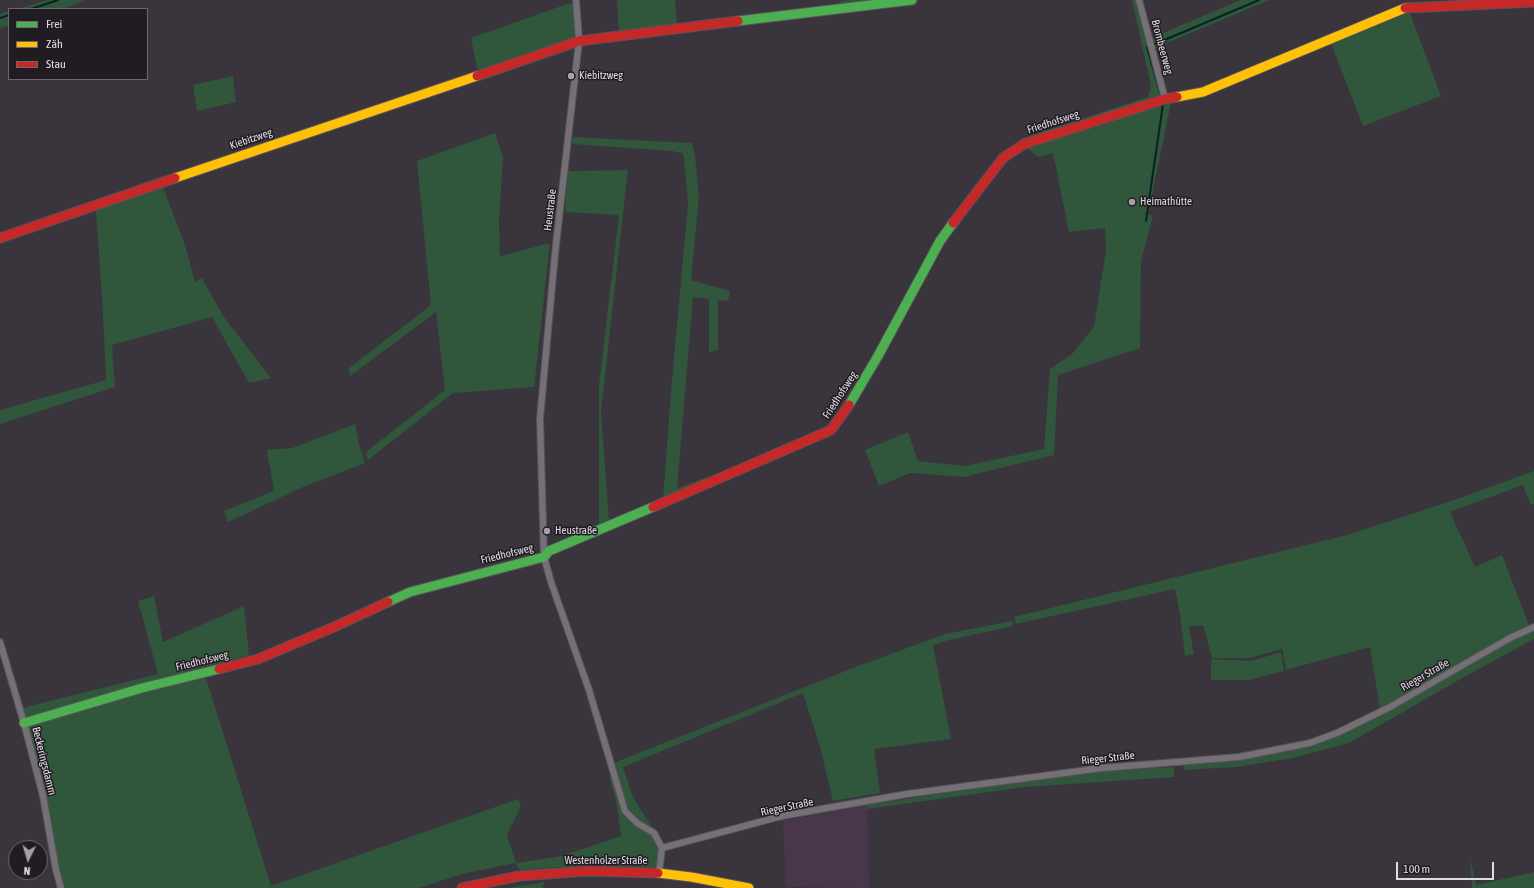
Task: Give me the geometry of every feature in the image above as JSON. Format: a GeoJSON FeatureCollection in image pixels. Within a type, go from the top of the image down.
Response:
{"type":"FeatureCollection","features":[{"type":"Feature","properties":{"kind":"street","name":"Heustraße"},"geometry":{"type":"LineString","coordinates":[[576,0],[579,41],[555,254],[540,420],[544,557],[551,582],[589,690],[625,811],[637,823],[654,833],[662,848]]}},
{"type":"Feature","properties":{"kind":"street","name":"Kiebitzweg"},"geometry":{"type":"LineString","coordinates":[[0,238],[579,41],[912,0]]}},
{"type":"Feature","properties":{"kind":"street","name":"Brombeerweg"},"geometry":{"type":"LineString","coordinates":[[1139,0],[1166,99]]}},
{"type":"Feature","properties":{"kind":"street","name":"Friedhofsweg"},"geometry":{"type":"LineString","coordinates":[[24,723],[142,688],[258,659],[334,627],[410,592],[544,557],[549,551],[831,430],[842,416],[878,356],[940,241],[1003,158],[1024,144],[1166,99],[1203,92],[1400,9],[1408,7],[1534,2]]}},
{"type":"Feature","properties":{"kind":"street","name":"Rieger Straße"},"geometry":{"type":"LineString","coordinates":[[662,848],[782,816],[907,794],[1102,768],[1239,757],[1310,743],[1337,733],[1390,707],[1486,651],[1534,627]]}},
{"type":"Feature","properties":{"kind":"street","name":"Beckeringsdamm"},"geometry":{"type":"LineString","coordinates":[[0,642],[24,723],[43,796],[56,870],[61,888]]}},
{"type":"Feature","properties":{"kind":"street"},"geometry":{"type":"LineString","coordinates":[[658,873],[662,848]]}},
{"type":"Feature","properties":{"kind":"street","name":"Westenholzer Straße"},"geometry":{"type":"LineString","coordinates":[[462,888],[519,876],[588,871],[658,873],[691,877],[750,888]]}},
{"type":"Feature","properties":{"kind":"shaded area"},"geometry":{"type":"Polygon","coordinates":[[[867,805],[869,888],[786,887],[783,821],[867,805]]]}},
{"type":"Feature","properties":{"kind":"green space"},"geometry":{"type":"Polygon","coordinates":[[[47,0],[84,0],[66,8],[20,8],[47,0]]]}},
{"type":"Feature","properties":{"kind":"green space"},"geometry":{"type":"Polygon","coordinates":[[[617,0],[675,0],[677,25],[619,33],[617,0]]]}},
{"type":"Feature","properties":{"kind":"green space"},"geometry":{"type":"Polygon","coordinates":[[[889,0],[840,6],[840,1],[889,0]]]}},
{"type":"Feature","properties":{"kind":"green space"},"geometry":{"type":"Polygon","coordinates":[[[1132,0],[1138,0],[1164,98],[1023,142],[1023,138],[1148,97],[1151,86],[1132,0]]]}},
{"type":"Feature","properties":{"kind":"green space"},"geometry":{"type":"Polygon","coordinates":[[[1241,0],[1269,0],[1155,48],[1151,38],[1241,0]]]}},
{"type":"Feature","properties":{"kind":"green space"},"geometry":{"type":"Polygon","coordinates":[[[570,3],[574,4],[575,34],[571,40],[478,73],[471,38],[570,3]]]}},
{"type":"Feature","properties":{"kind":"green space"},"geometry":{"type":"Polygon","coordinates":[[[8,11],[8,26],[0,28],[0,14],[8,11]]]}},
{"type":"Feature","properties":{"kind":"green space"},"geometry":{"type":"Polygon","coordinates":[[[1409,11],[1441,96],[1363,126],[1330,41],[1409,11]]]}},
{"type":"Feature","properties":{"kind":"green space"},"geometry":{"type":"Polygon","coordinates":[[[233,76],[236,102],[197,111],[193,85],[233,76]]]}},
{"type":"Feature","properties":{"kind":"green space"},"geometry":{"type":"Polygon","coordinates":[[[1171,103],[1148,214],[1153,216],[1141,261],[1140,348],[1058,375],[1054,455],[964,477],[910,473],[879,486],[865,450],[908,432],[918,461],[964,466],[1044,449],[1050,369],[1072,354],[1094,327],[1106,250],[1105,228],[1069,232],[1053,153],[1038,157],[1026,147],[1171,103]]]}},
{"type":"Feature","properties":{"kind":"green space"},"geometry":{"type":"Polygon","coordinates":[[[495,133],[503,157],[499,220],[500,256],[550,243],[534,387],[453,393],[368,460],[366,452],[445,390],[436,312],[350,376],[349,368],[431,305],[417,161],[495,133]]]}},
{"type":"Feature","properties":{"kind":"green space"},"geometry":{"type":"Polygon","coordinates":[[[573,137],[692,143],[695,156],[699,197],[691,280],[730,291],[728,301],[718,300],[718,350],[709,352],[709,299],[693,297],[677,488],[719,473],[721,477],[663,500],[671,391],[688,204],[684,157],[682,153],[672,151],[572,144],[573,137]]]}},
{"type":"Feature","properties":{"kind":"green space"},"geometry":{"type":"Polygon","coordinates":[[[628,170],[601,412],[609,522],[599,526],[599,385],[619,215],[565,212],[568,171],[628,170]]]}},
{"type":"Feature","properties":{"kind":"green space"},"geometry":{"type":"Polygon","coordinates":[[[163,187],[186,248],[195,282],[202,278],[223,316],[271,378],[249,383],[212,317],[112,345],[115,387],[0,424],[0,410],[106,380],[96,210],[163,187]]]}},
{"type":"Feature","properties":{"kind":"green space"},"geometry":{"type":"Polygon","coordinates":[[[355,424],[365,463],[303,487],[228,522],[224,511],[274,491],[267,450],[292,448],[355,424]]]}},
{"type":"Feature","properties":{"kind":"green space"},"geometry":{"type":"Polygon","coordinates":[[[1534,471],[1534,504],[1531,505],[1523,485],[1450,512],[1475,567],[1502,555],[1529,625],[1508,635],[1380,709],[1370,647],[1286,670],[1282,649],[1250,658],[1212,658],[1203,625],[1189,627],[1194,654],[1185,656],[1180,614],[1175,589],[1016,624],[1014,617],[1347,535],[1457,499],[1534,471]]]}},
{"type":"Feature","properties":{"kind":"green space"},"geometry":{"type":"Polygon","coordinates":[[[154,596],[163,642],[244,606],[249,655],[169,676],[25,721],[22,708],[158,674],[138,601],[154,596]]]}},
{"type":"Feature","properties":{"kind":"green space"},"geometry":{"type":"Polygon","coordinates":[[[1012,621],[1013,626],[933,645],[951,739],[874,749],[880,793],[833,801],[820,747],[803,693],[623,767],[633,797],[663,845],[658,851],[656,867],[587,865],[520,870],[515,863],[462,874],[419,888],[63,888],[26,726],[142,691],[205,675],[271,886],[518,799],[521,806],[507,835],[516,863],[562,856],[621,836],[616,800],[609,776],[615,771],[614,764],[616,762],[853,668],[945,634],[1012,621]]]}},
{"type":"Feature","properties":{"kind":"green space"},"geometry":{"type":"Polygon","coordinates":[[[1534,630],[1534,639],[1349,743],[1293,758],[1236,767],[1184,770],[1184,765],[1235,761],[1311,747],[1338,736],[1391,710],[1512,640],[1534,630]]]}},
{"type":"Feature","properties":{"kind":"green space"},"geometry":{"type":"Polygon","coordinates":[[[1281,652],[1284,671],[1249,680],[1211,680],[1211,659],[1251,661],[1281,652]]]}},
{"type":"Feature","properties":{"kind":"green space"},"geometry":{"type":"Polygon","coordinates":[[[1174,767],[1174,777],[1025,787],[867,809],[867,805],[1022,781],[1102,771],[1174,767]]]}},
{"type":"Feature","properties":{"kind":"green space"},"geometry":{"type":"Polygon","coordinates":[[[1470,857],[1476,885],[1534,872],[1534,888],[1472,888],[1470,857]]]}},
{"type":"Feature","properties":{"kind":"green space"},"geometry":{"type":"Polygon","coordinates":[[[544,882],[543,888],[509,888],[544,882]]]}},
{"type":"Feature","properties":{"kind":"waterway"},"geometry":{"type":"LineString","coordinates":[[34,8],[58,0]]}},
{"type":"Feature","properties":{"kind":"waterway"},"geometry":{"type":"LineString","coordinates":[[1155,44],[1259,0]]}},
{"type":"Feature","properties":{"kind":"waterway"},"geometry":{"type":"LineString","coordinates":[[0,18],[8,15]]}},
{"type":"Feature","properties":{"kind":"waterway"},"geometry":{"type":"LineString","coordinates":[[1147,47],[1161,96]]}},
{"type":"Feature","properties":{"kind":"waterway"},"geometry":{"type":"LineString","coordinates":[[1146,221],[1163,104]]}},
{"type":"Feature","properties":{"kind":"traffic: fast"},"geometry":{"type":"LineString","coordinates":[[738,21],[912,0]]}},
{"type":"Feature","properties":{"kind":"traffic: fast"},"geometry":{"type":"LineString","coordinates":[[849,405],[878,356],[940,241],[953,223]]}},
{"type":"Feature","properties":{"kind":"traffic: fast"},"geometry":{"type":"LineString","coordinates":[[388,602],[410,592],[544,557],[549,551],[653,507]]}},
{"type":"Feature","properties":{"kind":"traffic: fast"},"geometry":{"type":"LineString","coordinates":[[24,723],[142,688],[219,669]]}},
{"type":"Feature","properties":{"kind":"traffic: slow"},"geometry":{"type":"LineString","coordinates":[[1177,97],[1203,92],[1405,8]]}},
{"type":"Feature","properties":{"kind":"traffic: slow"},"geometry":{"type":"LineString","coordinates":[[175,178],[477,76]]}},
{"type":"Feature","properties":{"kind":"traffic: slow"},"geometry":{"type":"LineString","coordinates":[[658,873],[691,877],[749,888]]}},
{"type":"Feature","properties":{"kind":"traffic: jam"},"geometry":{"type":"LineString","coordinates":[[1405,8],[1534,2]]}},
{"type":"Feature","properties":{"kind":"traffic: jam"},"geometry":{"type":"LineString","coordinates":[[477,76],[579,41],[738,21]]}},
{"type":"Feature","properties":{"kind":"traffic: jam"},"geometry":{"type":"LineString","coordinates":[[953,223],[1003,158],[1024,144],[1165,99],[1177,97]]}},
{"type":"Feature","properties":{"kind":"traffic: jam"},"geometry":{"type":"LineString","coordinates":[[0,238],[175,178]]}},
{"type":"Feature","properties":{"kind":"traffic: jam"},"geometry":{"type":"LineString","coordinates":[[653,507],[831,430],[849,405]]}},
{"type":"Feature","properties":{"kind":"traffic: jam"},"geometry":{"type":"LineString","coordinates":[[219,669],[258,659],[334,627],[388,602]]}},
{"type":"Feature","properties":{"kind":"traffic: jam"},"geometry":{"type":"LineString","coordinates":[[462,888],[519,876],[588,871],[658,873]]}},
{"type":"Feature","properties":{"kind":"place","name":"Kiebitzweg"},"geometry":{"type":"Point","coordinates":[571,76]}},
{"type":"Feature","properties":{"kind":"place","name":"Heimathütte"},"geometry":{"type":"Point","coordinates":[1132,202]}},
{"type":"Feature","properties":{"kind":"place","name":"Heustraße"},"geometry":{"type":"Point","coordinates":[547,531]}}]}
